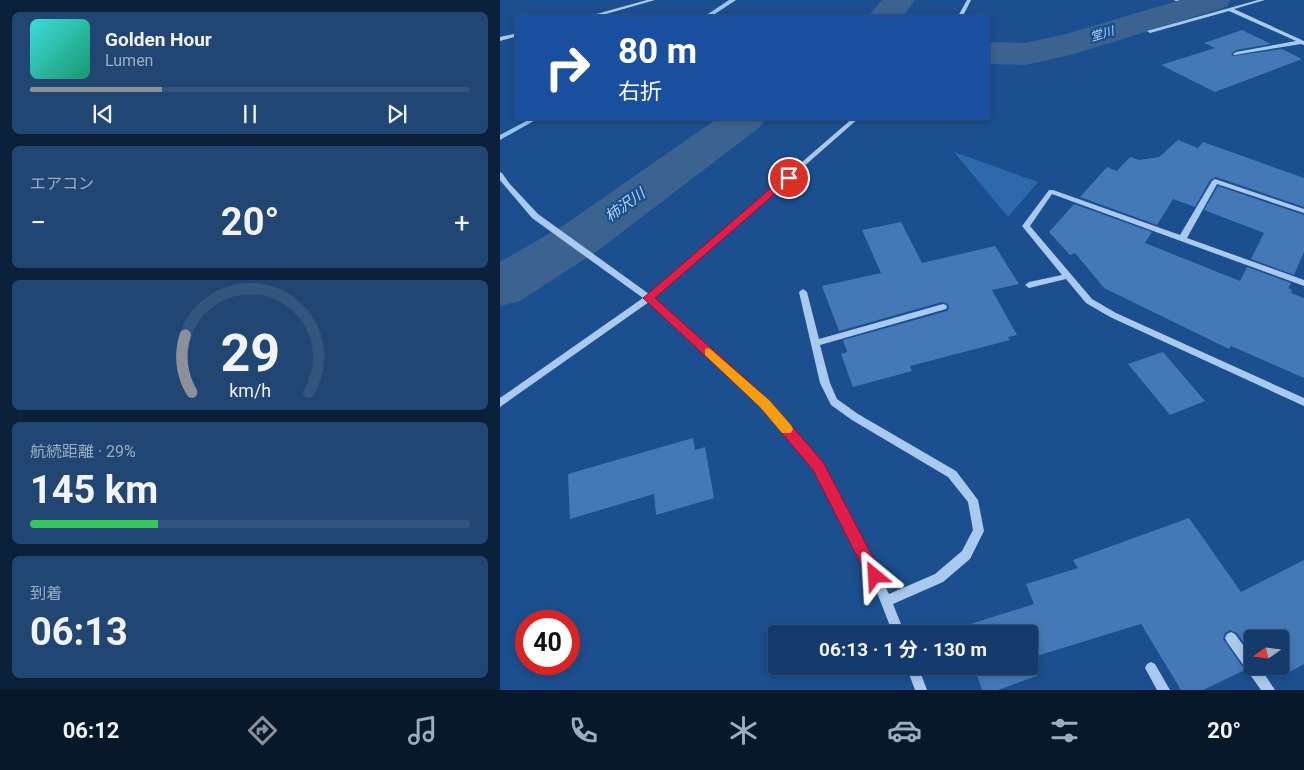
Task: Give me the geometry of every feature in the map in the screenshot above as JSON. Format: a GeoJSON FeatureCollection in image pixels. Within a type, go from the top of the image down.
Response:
{"type":"FeatureCollection","features":[{"type":"Feature","properties":{"kind":"street"},"geometry":{"type":"LineString","coordinates":[[596,15],[653,0]]}},
{"type":"Feature","properties":{"kind":"street"},"geometry":{"type":"LineString","coordinates":[[961,15],[969,0]]}},
{"type":"Feature","properties":{"kind":"street"},"geometry":{"type":"LineString","coordinates":[[1150,32],[1263,0]]}},
{"type":"Feature","properties":{"kind":"street"},"geometry":{"type":"LineString","coordinates":[[1229,9],[1304,42]]}},
{"type":"Feature","properties":{"kind":"street"},"geometry":{"type":"LineString","coordinates":[[500,39],[515,35]]}},
{"type":"Feature","properties":{"kind":"street"},"geometry":{"type":"LineString","coordinates":[[1236,54],[1285,43],[1304,42]]}},
{"type":"Feature","properties":{"kind":"street"},"geometry":{"type":"LineString","coordinates":[[500,403],[649,298],[854,120]]}},
{"type":"Feature","properties":{"kind":"street"},"geometry":{"type":"LineString","coordinates":[[500,174],[503,186],[514,193],[535,216],[635,290],[649,298],[765,404],[818,466],[886,601],[895,625]]}},
{"type":"Feature","properties":{"kind":"street"},"geometry":{"type":"LineString","coordinates":[[1182,239],[1215,181],[1304,211]]}},
{"type":"Feature","properties":{"kind":"street"},"geometry":{"type":"LineString","coordinates":[[1304,283],[1051,191],[1026,226],[1089,300],[1113,315],[1304,402]]}},
{"type":"Feature","properties":{"kind":"street"},"geometry":{"type":"LineString","coordinates":[[1029,286],[1068,276]]}},
{"type":"Feature","properties":{"kind":"street"},"geometry":{"type":"LineString","coordinates":[[804,292],[825,383],[834,402],[855,417],[952,474],[973,500],[979,531],[966,555],[939,578],[886,601]]}},
{"type":"Feature","properties":{"kind":"street"},"geometry":{"type":"LineString","coordinates":[[816,343],[943,307]]}},
{"type":"Feature","properties":{"kind":"street"},"geometry":{"type":"LineString","coordinates":[[1231,638],[1269,690]]}},
{"type":"Feature","properties":{"kind":"street"},"geometry":{"type":"LineString","coordinates":[[1151,668],[1164,690]]}},
{"type":"Feature","properties":{"kind":"street"},"geometry":{"type":"LineString","coordinates":[[915,675],[921,690]]}},
{"type":"Feature","properties":{"kind":"shaded area"},"geometry":{"type":"Polygon","coordinates":[[[954,152],[1038,182],[1008,217],[954,152]]]}},
{"type":"Feature","properties":{"kind":"building"},"geometry":{"type":"Polygon","coordinates":[[[1242,30],[1271,44],[1236,50],[1231,54],[1233,56],[1282,49],[1302,59],[1215,92],[1161,65],[1215,48],[1204,43],[1242,30]]]}},
{"type":"Feature","properties":{"kind":"building"},"geometry":{"type":"Polygon","coordinates":[[[1178,140],[1198,148],[1203,142],[1304,178],[1304,207],[1216,177],[1210,180],[1195,207],[1173,199],[1157,225],[1080,197],[1107,167],[1117,171],[1130,157],[1139,160],[1159,157],[1178,140]]]}},
{"type":"Feature","properties":{"kind":"building"},"geometry":{"type":"Polygon","coordinates":[[[1218,186],[1304,215],[1304,252],[1294,275],[1251,259],[1264,233],[1204,210],[1218,186]]]}},
{"type":"Feature","properties":{"kind":"building"},"geometry":{"type":"Polygon","coordinates":[[[1074,204],[1152,232],[1145,243],[1240,281],[1247,267],[1291,283],[1288,288],[1292,290],[1291,293],[1304,298],[1304,378],[1231,346],[1229,349],[1104,288],[1075,253],[1070,255],[1049,232],[1074,204]]]}},
{"type":"Feature","properties":{"kind":"building"},"geometry":{"type":"Polygon","coordinates":[[[901,222],[922,263],[995,246],[1019,284],[992,290],[1017,335],[1008,337],[1010,340],[910,366],[912,371],[853,387],[841,354],[847,352],[843,340],[947,311],[949,308],[948,304],[942,302],[839,331],[822,286],[881,273],[862,230],[901,222]]]}},
{"type":"Feature","properties":{"kind":"building"},"geometry":{"type":"Polygon","coordinates":[[[1163,352],[1205,401],[1170,415],[1128,364],[1163,352]]]}},
{"type":"Feature","properties":{"kind":"building"},"geometry":{"type":"Polygon","coordinates":[[[693,438],[695,450],[705,447],[714,498],[656,515],[654,494],[570,519],[568,474],[693,438]]]}},
{"type":"Feature","properties":{"kind":"building"},"geometry":{"type":"Polygon","coordinates":[[[1189,518],[1241,592],[1304,560],[1304,664],[1289,672],[1289,630],[1254,630],[1252,628],[1252,630],[1244,630],[1244,643],[1237,633],[1230,630],[1225,633],[1223,639],[1244,670],[1203,690],[1181,690],[1141,624],[1038,656],[1038,625],[967,625],[1034,604],[1026,584],[1078,568],[1073,560],[1189,518]]]}},
{"type":"Feature","properties":{"kind":"building"},"geometry":{"type":"Polygon","coordinates":[[[977,675],[1037,676],[998,690],[982,690],[977,675]]]}},
{"type":"Feature","properties":{"kind":"waterway"},"geometry":{"type":"LineString","coordinates":[[709,15],[733,0]]}},
{"type":"Feature","properties":{"kind":"waterway","name":"柿沢川"},"geometry":{"type":"LineString","coordinates":[[886,15],[899,0]]}},
{"type":"Feature","properties":{"kind":"waterway"},"geometry":{"type":"LineString","coordinates":[[1177,0],[1188,7]]}},
{"type":"Feature","properties":{"kind":"waterway","name":"堂川"},"geometry":{"type":"LineString","coordinates":[[990,53],[1025,54],[1074,43],[1215,0]]}},
{"type":"Feature","properties":{"kind":"waterway"},"geometry":{"type":"LineString","coordinates":[[500,138],[532,120]]}},
{"type":"Feature","properties":{"kind":"waterway","name":"柿沢川"},"geometry":{"type":"LineString","coordinates":[[500,287],[582,237],[742,120]]}},
{"type":"Feature","properties":{"kind":"slow traffic"},"geometry":{"type":"LineString","coordinates":[[709,352],[765,404],[787,429]]}},
{"type":"Feature","properties":{"kind":"route"},"geometry":{"type":"LineString","coordinates":[[789,178],[649,298],[765,404],[818,466],[875,576]]}}]}
